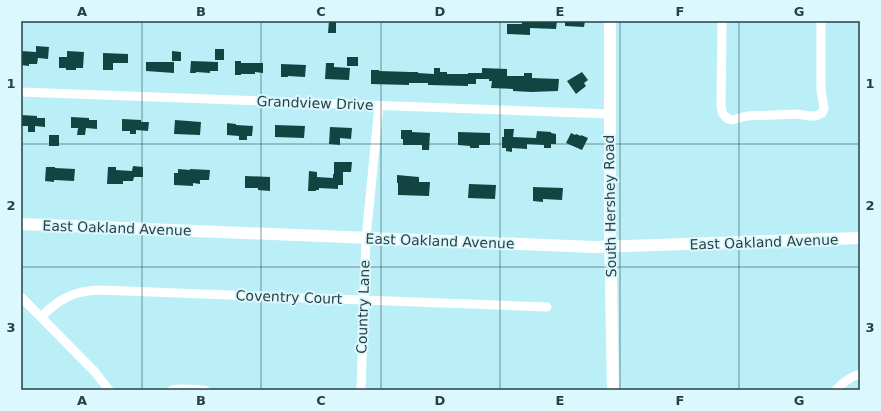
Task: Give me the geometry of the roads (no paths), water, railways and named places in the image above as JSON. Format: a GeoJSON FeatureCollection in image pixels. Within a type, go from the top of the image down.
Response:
{"type":"FeatureCollection","features":[{"type":"Feature","properties":{"kind":"main road","name":"South Hershey Road"},"geometry":{"type":"LineString","coordinates":[[610,21],[610,247],[613,390]]}},
{"type":"Feature","properties":{"kind":"main road","name":"East Oakland Avenue"},"geometry":{"type":"LineString","coordinates":[[21,224],[610,247],[860,238]]}},
{"type":"Feature","properties":{"kind":"street"},"geometry":{"type":"LineString","coordinates":[[722,21],[721,105],[724,115],[732,120],[746,116],[796,114],[815,116],[822,113],[824,108],[820,90],[821,21]]}},
{"type":"Feature","properties":{"kind":"street","name":"Grandview Drive"},"geometry":{"type":"LineString","coordinates":[[21,92],[609,114]]}},
{"type":"Feature","properties":{"kind":"street","name":"Country Lane"},"geometry":{"type":"LineString","coordinates":[[361,390],[366,238],[379,106]]}},
{"type":"Feature","properties":{"kind":"street","name":"Coventry Court"},"geometry":{"type":"LineString","coordinates":[[41,317],[51,307],[67,297],[88,290],[546,307]]}},
{"type":"Feature","properties":{"kind":"street"},"geometry":{"type":"LineString","coordinates":[[21,297],[90,367],[109,390]]}},
{"type":"Feature","properties":{"kind":"street"},"geometry":{"type":"LineString","coordinates":[[836,390],[847,379],[860,374]]}},
{"type":"Feature","properties":{"kind":"street"},"geometry":{"type":"LineString","coordinates":[[172,390],[205,390]]}}]}
